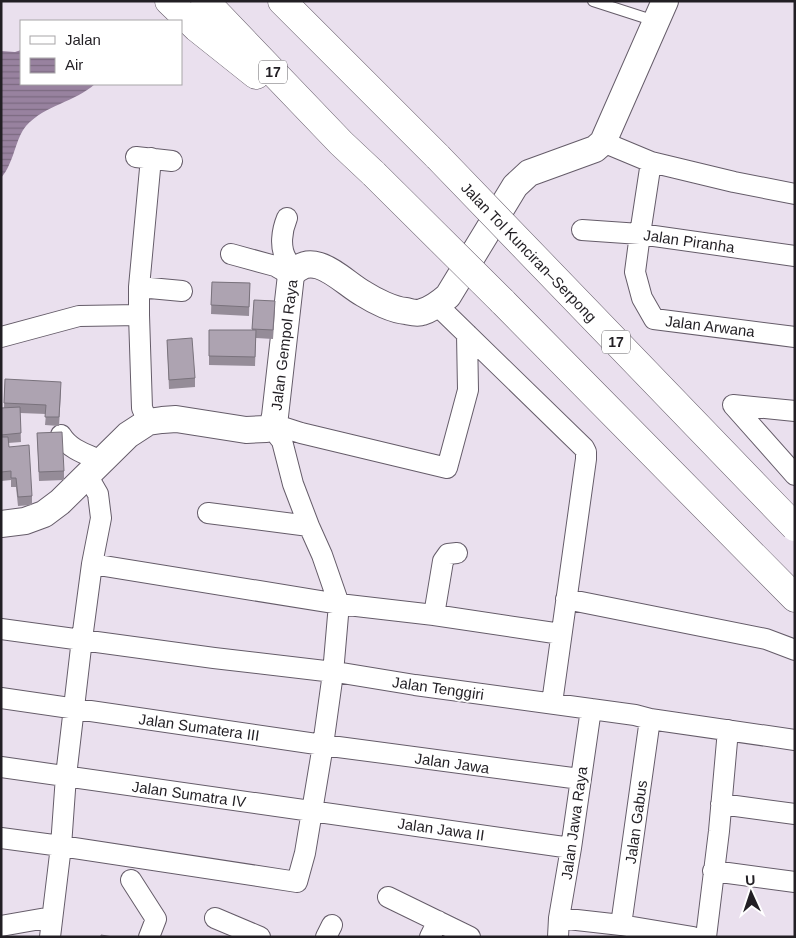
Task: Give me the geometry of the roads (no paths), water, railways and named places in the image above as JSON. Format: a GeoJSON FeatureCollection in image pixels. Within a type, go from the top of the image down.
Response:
{"type":"FeatureCollection","features":[{"type":"Feature","properties":{"kind":"highway"},"geometry":{"type":"LineString","coordinates":[[169,1],[197,28],[341,143]]}},
{"type":"Feature","properties":{"kind":"highway","name":"17"},"geometry":{"type":"LineString","coordinates":[[205,1],[341,143],[509,308],[795,598]]}},
{"type":"Feature","properties":{"kind":"highway","name":"Jalan Tol Kunciran–Serpong"},"geometry":{"type":"LineString","coordinates":[[282,1],[437,156],[795,526]]}},
{"type":"Feature","properties":{"kind":"highway"},"geometry":{"type":"LineString","coordinates":[[306,1],[437,156]]}},
{"type":"Feature","properties":{"kind":"street"},"geometry":{"type":"LineString","coordinates":[[552,703],[586,452],[437,305],[448,296],[515,186],[529,173],[596,149],[603,142],[660,12]]}},
{"type":"Feature","properties":{"kind":"street"},"geometry":{"type":"LineString","coordinates":[[603,142],[652,162],[734,182],[795,194]]}},
{"type":"Feature","properties":{"kind":"street"},"geometry":{"type":"LineString","coordinates":[[148,422],[142,408],[139,315],[143,158],[172,161]]}},
{"type":"Feature","properties":{"kind":"street"},"geometry":{"type":"LineString","coordinates":[[640,234],[652,162]]}},
{"type":"Feature","properties":{"kind":"street"},"geometry":{"type":"LineString","coordinates":[[287,218],[283,227],[282,243],[285,258],[293,272]]}},
{"type":"Feature","properties":{"kind":"street","name":"Jalan Piranha"},"geometry":{"type":"LineString","coordinates":[[582,230],[640,234],[795,256]]}},
{"type":"Feature","properties":{"kind":"street","name":"Jalan Arwana"},"geometry":{"type":"LineString","coordinates":[[640,234],[635,272],[642,298],[654,319],[795,337]]}},
{"type":"Feature","properties":{"kind":"street"},"geometry":{"type":"LineString","coordinates":[[232,254],[293,272]]}},
{"type":"Feature","properties":{"kind":"street","name":"Jalan Gempol Raya"},"geometry":{"type":"LineString","coordinates":[[1,524],[25,521],[44,514],[60,502],[128,435],[148,422],[176,420],[246,430],[266,429],[272,426],[293,272],[302,265],[315,264],[327,268],[364,294],[398,310],[420,313],[437,305]]}},
{"type":"Feature","properties":{"kind":"street"},"geometry":{"type":"LineString","coordinates":[[139,287],[182,291]]}},
{"type":"Feature","properties":{"kind":"street"},"geometry":{"type":"LineString","coordinates":[[1,337],[79,316],[139,315]]}},
{"type":"Feature","properties":{"kind":"street"},"geometry":{"type":"LineString","coordinates":[[272,426],[448,468],[468,390],[467,334]]}},
{"type":"Feature","properties":{"kind":"street"},"geometry":{"type":"LineString","coordinates":[[795,411],[733,405],[795,474]]}},
{"type":"Feature","properties":{"kind":"street"},"geometry":{"type":"LineString","coordinates":[[1,838],[297,882],[305,853],[323,745],[333,673],[339,604],[322,555],[293,484],[282,441],[272,426]]}},
{"type":"Feature","properties":{"kind":"street"},"geometry":{"type":"LineString","coordinates":[[1,926],[51,927],[61,846],[66,776],[82,639],[92,564],[101,518],[95,468],[65,441],[61,435]]}},
{"type":"Feature","properties":{"kind":"street"},"geometry":{"type":"LineString","coordinates":[[208,513],[309,526]]}},
{"type":"Feature","properties":{"kind":"street"},"geometry":{"type":"LineString","coordinates":[[434,615],[443,561],[448,554],[457,553]]}},
{"type":"Feature","properties":{"kind":"street"},"geometry":{"type":"LineString","coordinates":[[92,564],[339,604],[434,615],[561,634]]}},
{"type":"Feature","properties":{"kind":"street"},"geometry":{"type":"LineString","coordinates":[[566,599],[766,639],[795,650]]}},
{"type":"Feature","properties":{"kind":"street","name":"Jalan Tenggiri"},"geometry":{"type":"LineString","coordinates":[[1,628],[342,673],[795,740]]}},
{"type":"Feature","properties":{"kind":"street","name":"Jalan Sumatera III"},"geometry":{"type":"LineString","coordinates":[[1,698],[323,745]]}},
{"type":"Feature","properties":{"kind":"street","name":"Jalan Jawa Raya"},"geometry":{"type":"LineString","coordinates":[[558,927],[591,709]]}},
{"type":"Feature","properties":{"kind":"street","name":"Jalan Gabus"},"geometry":{"type":"LineString","coordinates":[[621,926],[650,719]]}},
{"type":"Feature","properties":{"kind":"street"},"geometry":{"type":"LineString","coordinates":[[706,937],[719,831],[728,730]]}},
{"type":"Feature","properties":{"kind":"street","name":"Jalan Jawa"},"geometry":{"type":"LineString","coordinates":[[323,745],[580,780]]}},
{"type":"Feature","properties":{"kind":"street","name":"Jalan Sumatra IV"},"geometry":{"type":"LineString","coordinates":[[1,767],[311,812]]}},
{"type":"Feature","properties":{"kind":"street"},"geometry":{"type":"LineString","coordinates":[[720,804],[795,814]]}},
{"type":"Feature","properties":{"kind":"street","name":"Jalan Jawa II"},"geometry":{"type":"LineString","coordinates":[[311,812],[571,848]]}},
{"type":"Feature","properties":{"kind":"street"},"geometry":{"type":"LineString","coordinates":[[713,871],[795,882]]}},
{"type":"Feature","properties":{"kind":"street"},"geometry":{"type":"LineString","coordinates":[[131,880],[156,919],[149,937]]}},
{"type":"Feature","properties":{"kind":"street"},"geometry":{"type":"LineString","coordinates":[[388,897],[434,929],[470,937]]}},
{"type":"Feature","properties":{"kind":"street"},"geometry":{"type":"LineString","coordinates":[[215,918],[260,937]]}},
{"type":"Feature","properties":{"kind":"street"},"geometry":{"type":"LineString","coordinates":[[558,927],[621,926],[693,937]]}},
{"type":"Feature","properties":{"kind":"lane"},"geometry":{"type":"LineString","coordinates":[[593,1],[660,12]]}},
{"type":"Feature","properties":{"kind":"water"},"geometry":{"type":"Polygon","coordinates":[[[20,50],[20,85],[94,85],[42,113],[26,126],[20,135],[8,167],[1,178],[1,51],[20,50]]]}}]}
